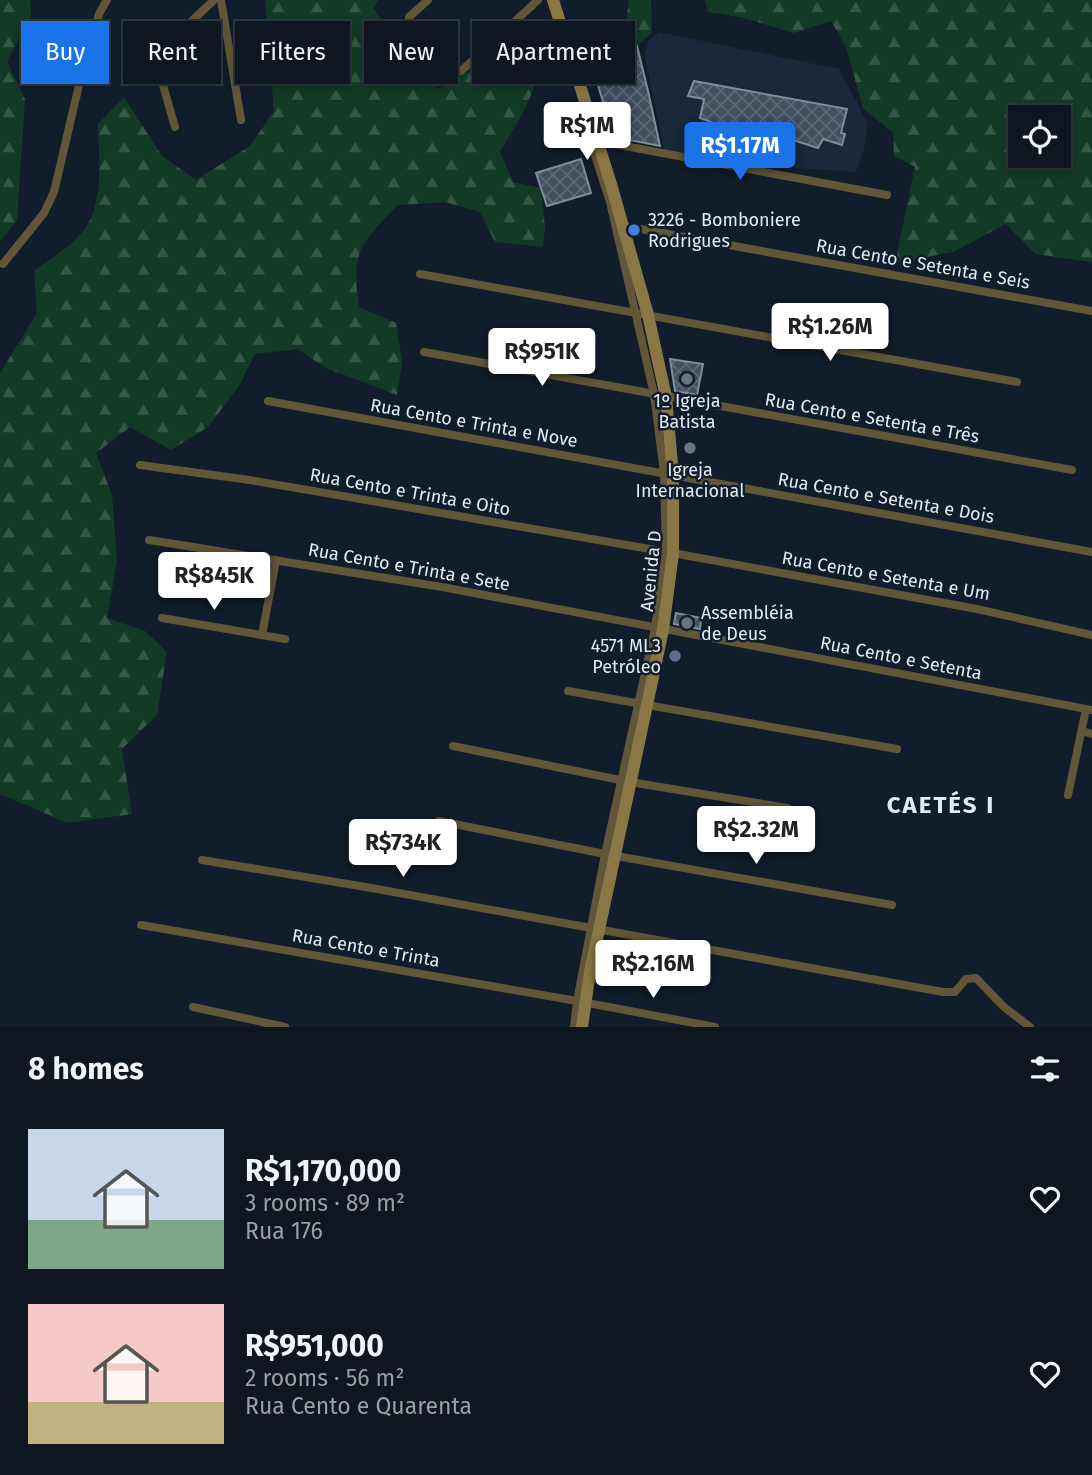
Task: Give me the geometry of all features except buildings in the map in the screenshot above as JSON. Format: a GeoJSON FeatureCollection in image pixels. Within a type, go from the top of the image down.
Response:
{"type":"FeatureCollection","features":[{"type":"Feature","properties":{"kind":"street"},"geometry":{"type":"LineString","coordinates":[[2,264],[44,213],[54,192],[86,55],[99,14],[107,0]]}},
{"type":"Feature","properties":{"kind":"street"},"geometry":{"type":"LineString","coordinates":[[175,127],[157,57],[162,49],[214,0]]}},
{"type":"Feature","properties":{"kind":"street"},"geometry":{"type":"LineString","coordinates":[[221,0],[241,120]]}},
{"type":"Feature","properties":{"kind":"street"},"geometry":{"type":"LineString","coordinates":[[409,17],[428,0]]}},
{"type":"Feature","properties":{"kind":"street"},"geometry":{"type":"LineString","coordinates":[[461,71],[538,0]]}},
{"type":"Feature","properties":{"kind":"street","name":"Avenida D"},"geometry":{"type":"LineString","coordinates":[[553,0],[642,314]]}},
{"type":"Feature","properties":{"kind":"street"},"geometry":{"type":"LineString","coordinates":[[594,142],[887,195]]}},
{"type":"Feature","properties":{"kind":"street","name":"Avenida D"},"geometry":{"type":"LineString","coordinates":[[574,1027],[659,629],[669,553],[669,474],[660,395],[624,226],[594,142]]}},
{"type":"Feature","properties":{"kind":"street","name":"Rua Cento e Setenta e Seis"},"geometry":{"type":"LineString","coordinates":[[624,226],[1092,310]]}},
{"type":"Feature","properties":{"kind":"street"},"geometry":{"type":"LineString","coordinates":[[420,274],[1017,382]]}},
{"type":"Feature","properties":{"kind":"street","name":"Rua Cento e Setenta e Três"},"geometry":{"type":"LineString","coordinates":[[424,352],[1072,470]]}},
{"type":"Feature","properties":{"kind":"street","name":"Rua Cento e Trinta e Nove"},"geometry":{"type":"LineString","coordinates":[[268,401],[669,474]]}},
{"type":"Feature","properties":{"kind":"street","name":"Rua Cento e Trinta e Oito"},"geometry":{"type":"LineString","coordinates":[[140,465],[250,480],[669,553]]}},
{"type":"Feature","properties":{"kind":"street","name":"Rua Cento e Setenta e Dois"},"geometry":{"type":"LineString","coordinates":[[669,474],[1092,552]]}},
{"type":"Feature","properties":{"kind":"street","name":"Rua Cento e Trinta e Sete"},"geometry":{"type":"LineString","coordinates":[[149,540],[442,587],[659,629]]}},
{"type":"Feature","properties":{"kind":"street","name":"Rua Cento e Setenta e Um"},"geometry":{"type":"LineString","coordinates":[[669,553],[977,609],[1092,635]]}},
{"type":"Feature","properties":{"kind":"street"},"geometry":{"type":"LineString","coordinates":[[262,635],[276,560]]}},
{"type":"Feature","properties":{"kind":"street"},"geometry":{"type":"LineString","coordinates":[[162,618],[285,639]]}},
{"type":"Feature","properties":{"kind":"street","name":"Rua Cento e Setenta"},"geometry":{"type":"LineString","coordinates":[[659,629],[1089,710]]}},
{"type":"Feature","properties":{"kind":"street"},"geometry":{"type":"LineString","coordinates":[[568,691],[897,749]]}},
{"type":"Feature","properties":{"kind":"street"},"geometry":{"type":"LineString","coordinates":[[1068,794],[1089,710]]}},
{"type":"Feature","properties":{"kind":"street"},"geometry":{"type":"LineString","coordinates":[[1082,731],[1092,734]]}},
{"type":"Feature","properties":{"kind":"street"},"geometry":{"type":"LineString","coordinates":[[453,746],[788,808]]}},
{"type":"Feature","properties":{"kind":"street"},"geometry":{"type":"LineString","coordinates":[[439,821],[610,855],[892,905]]}},
{"type":"Feature","properties":{"kind":"street"},"geometry":{"type":"LineString","coordinates":[[202,860],[955,992],[967,978],[977,978],[1004,1007],[1030,1027]]}},
{"type":"Feature","properties":{"kind":"street","name":"Rua Cento e Trinta"},"geometry":{"type":"LineString","coordinates":[[141,925],[581,1001],[715,1027]]}},
{"type":"Feature","properties":{"kind":"street","name":"Avenida D"},"geometry":{"type":"LineString","coordinates":[[581,1001],[582,1027]]}},
{"type":"Feature","properties":{"kind":"street"},"geometry":{"type":"LineString","coordinates":[[193,1007],[285,1027]]}},
{"type":"Feature","properties":{"kind":"shaded area"},"geometry":{"type":"Polygon","coordinates":[[[659,32],[839,69],[868,124],[864,149],[856,172],[780,167],[664,150],[645,58],[648,41],[659,32]]]}},
{"type":"Feature","properties":{"kind":"green space"},"geometry":{"type":"Polygon","coordinates":[[[0,0],[30,0],[31,16],[28,21],[21,21],[21,35],[7,61],[25,99],[17,220],[0,242],[0,0]]]}},
{"type":"Feature","properties":{"kind":"green space"},"geometry":{"type":"Polygon","coordinates":[[[265,0],[379,0],[373,8],[382,21],[364,21],[364,84],[433,84],[438,89],[447,84],[458,84],[458,78],[472,70],[472,84],[535,84],[500,152],[513,182],[541,188],[545,227],[543,247],[495,242],[480,212],[445,202],[398,205],[367,240],[361,250],[356,273],[359,307],[396,323],[402,362],[397,395],[326,368],[298,349],[255,354],[239,386],[208,427],[171,450],[130,427],[96,453],[112,495],[117,560],[107,618],[145,631],[167,652],[157,715],[122,749],[132,814],[68,823],[0,794],[0,373],[37,313],[34,271],[72,243],[93,214],[99,184],[98,124],[124,97],[162,156],[196,180],[250,146],[274,111],[272,84],[350,84],[350,21],[267,21],[265,0]]]}},
{"type":"Feature","properties":{"kind":"green space"},"geometry":{"type":"Polygon","coordinates":[[[629,0],[651,0],[652,32],[637,46],[635,21],[628,21],[629,0]]]}},
{"type":"Feature","properties":{"kind":"green space"},"geometry":{"type":"Polygon","coordinates":[[[705,0],[1092,0],[1092,262],[1035,254],[1006,224],[953,252],[895,263],[915,167],[894,156],[893,133],[863,108],[846,47],[831,21],[794,33],[740,17],[708,12],[705,0]]]}},
{"type":"Feature","properties":{"kind":"place","name":"3226 - Bomboniere Rodrigues"},"geometry":{"type":"Point","coordinates":[634,230]}},
{"type":"Feature","properties":{"kind":"place","name":"1º Igreja Batista"},"geometry":{"type":"Point","coordinates":[687,379]}},
{"type":"Feature","properties":{"kind":"place","name":"Igreja Internacional"},"geometry":{"type":"Point","coordinates":[690,448]}},
{"type":"Feature","properties":{"kind":"place","name":"Assembléia de Deus"},"geometry":{"type":"Point","coordinates":[687,623]}},
{"type":"Feature","properties":{"kind":"place","name":"4571 ML3 Petróleo"},"geometry":{"type":"Point","coordinates":[675,656]}},
{"type":"Feature","properties":{"kind":"district","name":"CAETÉS I"},"geometry":{"type":"Point","coordinates":[941,805]}}]}
